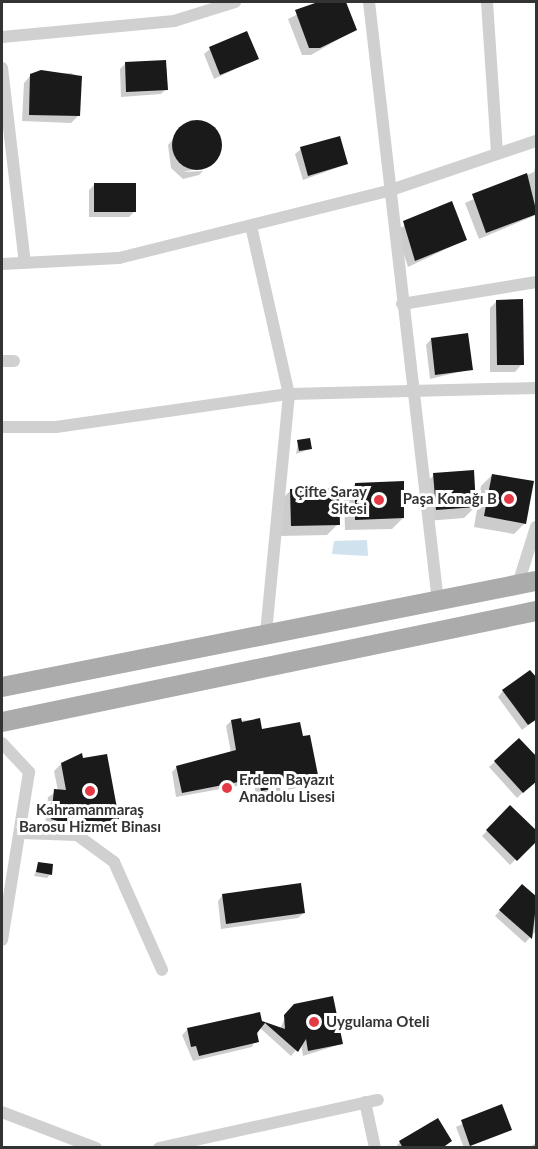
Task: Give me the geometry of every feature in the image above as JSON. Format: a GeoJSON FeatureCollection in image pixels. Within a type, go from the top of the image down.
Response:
{"type":"FeatureCollection","features":[{"type":"Feature","properties":{"kind":"main road"},"geometry":{"type":"LineString","coordinates":[[2,687],[266,633],[438,602],[527,582]]}},
{"type":"Feature","properties":{"kind":"main road"},"geometry":{"type":"LineString","coordinates":[[2,722],[537,611]]}},
{"type":"Feature","properties":{"kind":"street"},"geometry":{"type":"LineString","coordinates":[[2,37],[174,21],[236,2]]}},
{"type":"Feature","properties":{"kind":"street"},"geometry":{"type":"LineString","coordinates":[[369,2],[387,191],[438,602]]}},
{"type":"Feature","properties":{"kind":"street"},"geometry":{"type":"LineString","coordinates":[[487,2],[497,154]]}},
{"type":"Feature","properties":{"kind":"street"},"geometry":{"type":"LineString","coordinates":[[2,68],[25,263]]}},
{"type":"Feature","properties":{"kind":"street"},"geometry":{"type":"LineString","coordinates":[[2,264],[119,258],[387,191],[537,141]]}},
{"type":"Feature","properties":{"kind":"street"},"geometry":{"type":"LineString","coordinates":[[251,226],[289,394],[266,633]]}},
{"type":"Feature","properties":{"kind":"street"},"geometry":{"type":"LineString","coordinates":[[402,304],[537,282]]}},
{"type":"Feature","properties":{"kind":"street"},"geometry":{"type":"LineString","coordinates":[[2,361],[15,361]]}},
{"type":"Feature","properties":{"kind":"street"},"geometry":{"type":"LineString","coordinates":[[2,427],[56,427],[289,394],[414,395],[537,388]]}},
{"type":"Feature","properties":{"kind":"street"},"geometry":{"type":"LineString","coordinates":[[527,582],[537,526]]}},
{"type":"Feature","properties":{"kind":"street"},"geometry":{"type":"LineString","coordinates":[[2,743],[29,772],[21,833],[2,939]]}},
{"type":"Feature","properties":{"kind":"street"},"geometry":{"type":"LineString","coordinates":[[21,833],[76,835],[114,862],[162,970]]}},
{"type":"Feature","properties":{"kind":"street"},"geometry":{"type":"LineString","coordinates":[[159,1148],[371,1101],[375,1148]]}},
{"type":"Feature","properties":{"kind":"street"},"geometry":{"type":"LineString","coordinates":[[2,1112],[96,1148]]}},
{"type":"Feature","properties":{"kind":"water"},"geometry":{"type":"Polygon","coordinates":[[[367,540],[368,556],[332,554],[334,541],[367,540]]]}},
{"type":"Feature","properties":{"kind":"building"},"geometry":{"type":"Polygon","coordinates":[[[318,2],[346,2],[357,30],[320,48],[309,48],[295,10],[318,2]]]}},
{"type":"Feature","properties":{"kind":"building"},"geometry":{"type":"Polygon","coordinates":[[[247,31],[259,59],[220,75],[209,47],[247,31]]]}},
{"type":"Feature","properties":{"kind":"building"},"geometry":{"type":"Polygon","coordinates":[[[166,60],[168,90],[126,92],[125,62],[166,60]]]}},
{"type":"Feature","properties":{"kind":"building"},"geometry":{"type":"Polygon","coordinates":[[[41,70],[82,76],[80,116],[29,115],[30,74],[41,70]]]}},
{"type":"Feature","properties":{"kind":"building"},"geometry":{"type":"Polygon","coordinates":[[[197,120],[215,127],[222,145],[215,163],[197,170],[179,163],[172,145],[179,127],[197,120]]]}},
{"type":"Feature","properties":{"kind":"building"},"geometry":{"type":"Polygon","coordinates":[[[340,136],[348,164],[308,176],[300,147],[340,136]]]}},
{"type":"Feature","properties":{"kind":"building"},"geometry":{"type":"Polygon","coordinates":[[[527,173],[537,214],[486,233],[472,194],[527,173]]]}},
{"type":"Feature","properties":{"kind":"building"},"geometry":{"type":"Polygon","coordinates":[[[94,183],[136,183],[136,212],[94,212],[94,183]]]}},
{"type":"Feature","properties":{"kind":"building"},"geometry":{"type":"Polygon","coordinates":[[[452,201],[467,240],[415,261],[403,221],[452,201]]]}},
{"type":"Feature","properties":{"kind":"building"},"geometry":{"type":"Polygon","coordinates":[[[523,299],[524,365],[497,365],[496,300],[523,299]]]}},
{"type":"Feature","properties":{"kind":"building"},"geometry":{"type":"Polygon","coordinates":[[[468,333],[473,370],[435,375],[431,338],[468,333]]]}},
{"type":"Feature","properties":{"kind":"building"},"geometry":{"type":"Polygon","coordinates":[[[310,438],[312,449],[299,451],[297,440],[310,438]]]}},
{"type":"Feature","properties":{"kind":"building"},"geometry":{"type":"Polygon","coordinates":[[[474,470],[476,507],[436,510],[433,473],[474,470]]]}},
{"type":"Feature","properties":{"kind":"building","name":"Paşa Konağı B"},"geometry":{"type":"Polygon","coordinates":[[[492,474],[534,481],[526,524],[484,516],[492,474]]]}},
{"type":"Feature","properties":{"kind":"building","name":"Çifte Saray Sitesi"},"geometry":{"type":"Polygon","coordinates":[[[404,481],[404,518],[355,520],[355,483],[404,481]]]}},
{"type":"Feature","properties":{"kind":"building","name":"Çifte Saray Sitesi"},"geometry":{"type":"Polygon","coordinates":[[[339,488],[340,525],[291,526],[290,489],[339,488]]]}},
{"type":"Feature","properties":{"kind":"building"},"geometry":{"type":"Polygon","coordinates":[[[530,670],[537,678],[537,719],[528,725],[502,690],[530,670]]]}},
{"type":"Feature","properties":{"kind":"building","name":"Erdem Bayazıt Anadolu Lisesi"},"geometry":{"type":"Polygon","coordinates":[[[241,718],[242,722],[260,718],[262,729],[300,722],[303,736],[310,735],[319,780],[261,791],[259,778],[182,793],[176,766],[236,750],[231,720],[241,718]]]}},
{"type":"Feature","properties":{"kind":"building"},"geometry":{"type":"Polygon","coordinates":[[[519,738],[537,757],[537,781],[523,793],[494,761],[519,738]]]}},
{"type":"Feature","properties":{"kind":"building","name":"Kahramanmaraş Barosu Hizmet Binası"},"geometry":{"type":"Polygon","coordinates":[[[82,753],[83,758],[107,754],[119,819],[78,827],[51,819],[54,789],[66,790],[61,763],[82,753]]]}},
{"type":"Feature","properties":{"kind":"building"},"geometry":{"type":"Polygon","coordinates":[[[510,805],[537,831],[537,841],[517,861],[486,830],[510,805]]]}},
{"type":"Feature","properties":{"kind":"building"},"geometry":{"type":"Polygon","coordinates":[[[38,862],[53,864],[52,875],[36,872],[38,862]]]}},
{"type":"Feature","properties":{"kind":"building"},"geometry":{"type":"Polygon","coordinates":[[[301,883],[305,913],[226,924],[222,894],[301,883]]]}},
{"type":"Feature","properties":{"kind":"building"},"geometry":{"type":"Polygon","coordinates":[[[522,884],[537,897],[532,939],[499,910],[522,884]]]}},
{"type":"Feature","properties":{"kind":"building"},"geometry":{"type":"Polygon","coordinates":[[[333,996],[343,1044],[308,1051],[306,1039],[298,1052],[265,1023],[257,1033],[259,1042],[199,1056],[196,1046],[191,1047],[187,1028],[260,1012],[262,1021],[285,1029],[284,1015],[294,1004],[333,996]]]}},
{"type":"Feature","properties":{"kind":"building"},"geometry":{"type":"Polygon","coordinates":[[[502,1104],[512,1130],[470,1146],[461,1120],[502,1104]]]}},
{"type":"Feature","properties":{"kind":"building"},"geometry":{"type":"Polygon","coordinates":[[[438,1118],[452,1141],[442,1148],[403,1148],[399,1141],[438,1118]]]}},
{"type":"Feature","properties":{"kind":"place","name":"Paşa Konağı B"},"geometry":{"type":"Point","coordinates":[509,499]}},
{"type":"Feature","properties":{"kind":"place","name":"Çifte Saray Sitesi"},"geometry":{"type":"Point","coordinates":[379,500]}},
{"type":"Feature","properties":{"kind":"place","name":"Erdem Bayazıt Anadolu Lisesi"},"geometry":{"type":"Point","coordinates":[227,788]}},
{"type":"Feature","properties":{"kind":"place","name":"Kahramanmaraş Barosu Hizmet Binası"},"geometry":{"type":"Point","coordinates":[90,791]}},
{"type":"Feature","properties":{"kind":"place","name":"Uygulama Oteli"},"geometry":{"type":"Point","coordinates":[314,1022]}}]}
